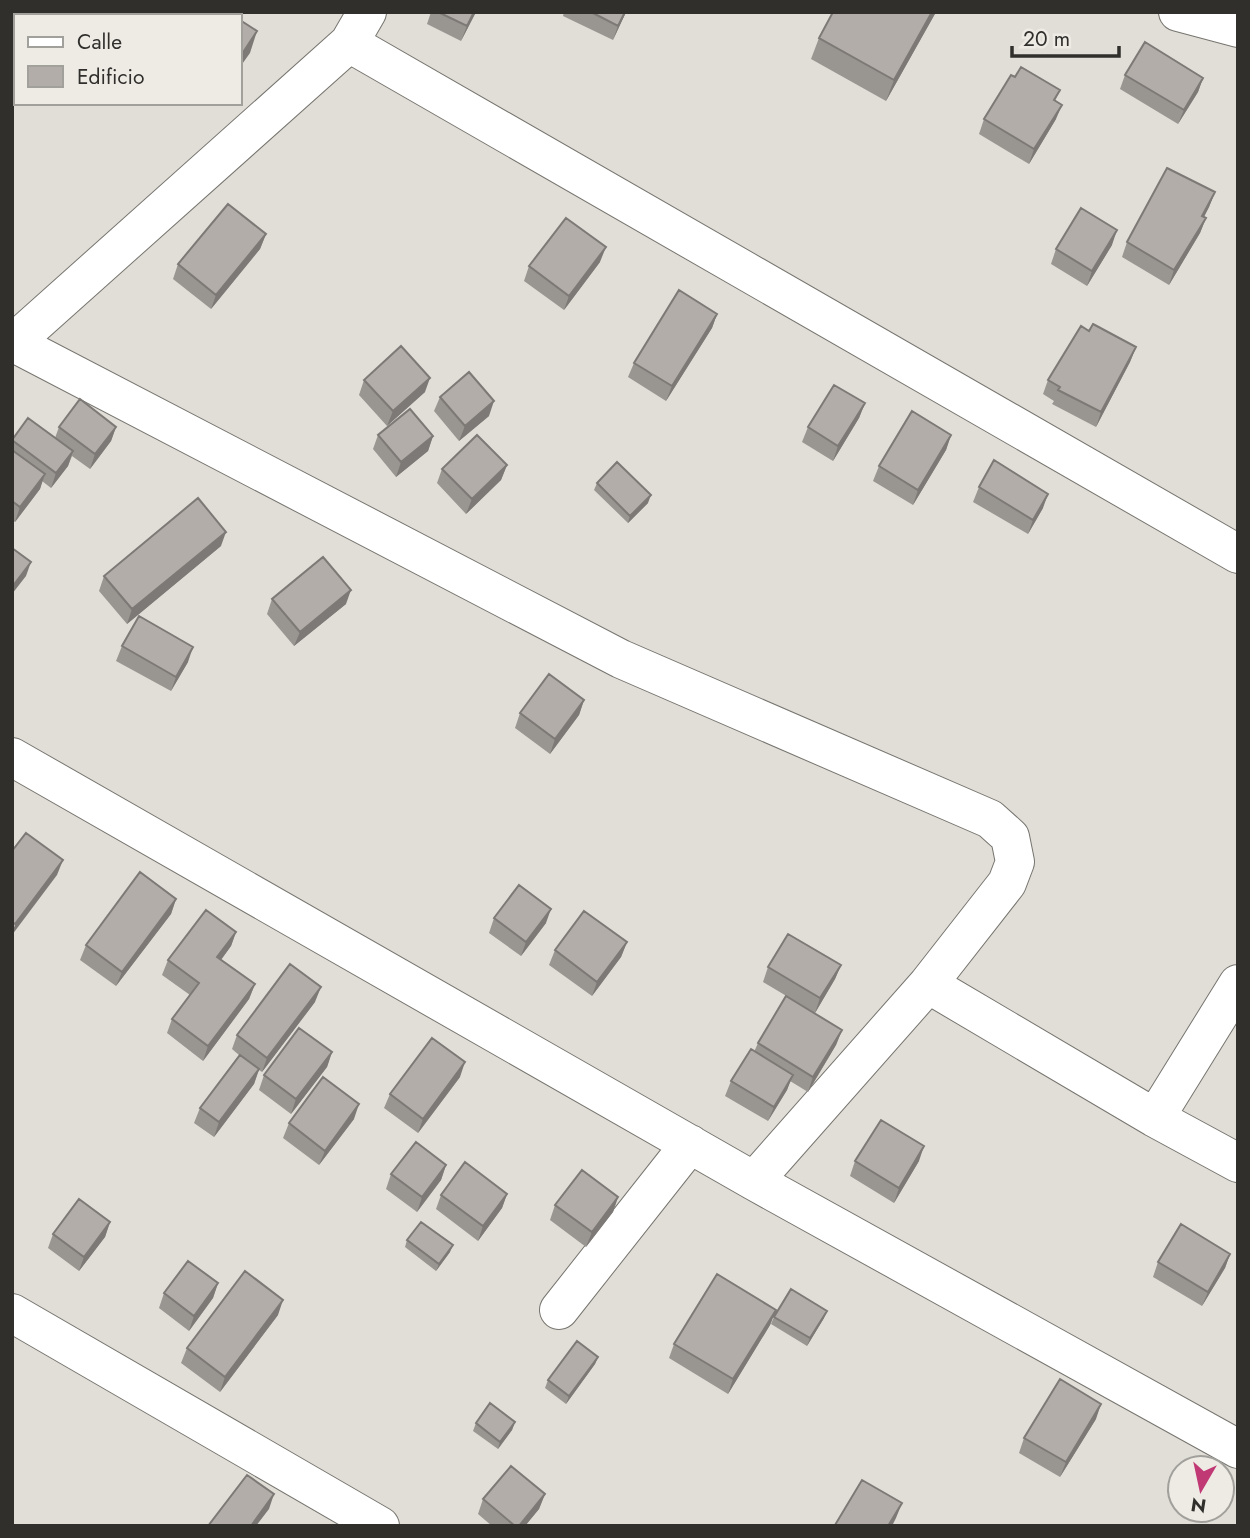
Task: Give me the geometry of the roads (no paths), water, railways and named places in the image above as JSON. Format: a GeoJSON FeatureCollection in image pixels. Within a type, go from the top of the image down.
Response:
{"type":"FeatureCollection","features":[{"type":"Feature","properties":{"kind":"street"},"geometry":{"type":"LineString","coordinates":[[1178,12],[1238,28]]}},
{"type":"Feature","properties":{"kind":"street"},"geometry":{"type":"LineString","coordinates":[[754,1181],[928,984],[1007,883],[1015,862],[1010,837],[990,819],[621,659],[13,344],[358,27],[1238,554]]}},
{"type":"Feature","properties":{"kind":"street"},"geometry":{"type":"LineString","coordinates":[[12,757],[754,1181],[1238,1449]]}},
{"type":"Feature","properties":{"kind":"street"},"geometry":{"type":"LineString","coordinates":[[928,984],[1155,1118],[1238,1163]]}},
{"type":"Feature","properties":{"kind":"street"},"geometry":{"type":"LineString","coordinates":[[1155,1118],[1238,984]]}},
{"type":"Feature","properties":{"kind":"street"},"geometry":{"type":"LineString","coordinates":[[559,1310],[690,1144]]}},
{"type":"Feature","properties":{"kind":"street"},"geometry":{"type":"LineString","coordinates":[[12,1313],[380,1526]]}}]}
